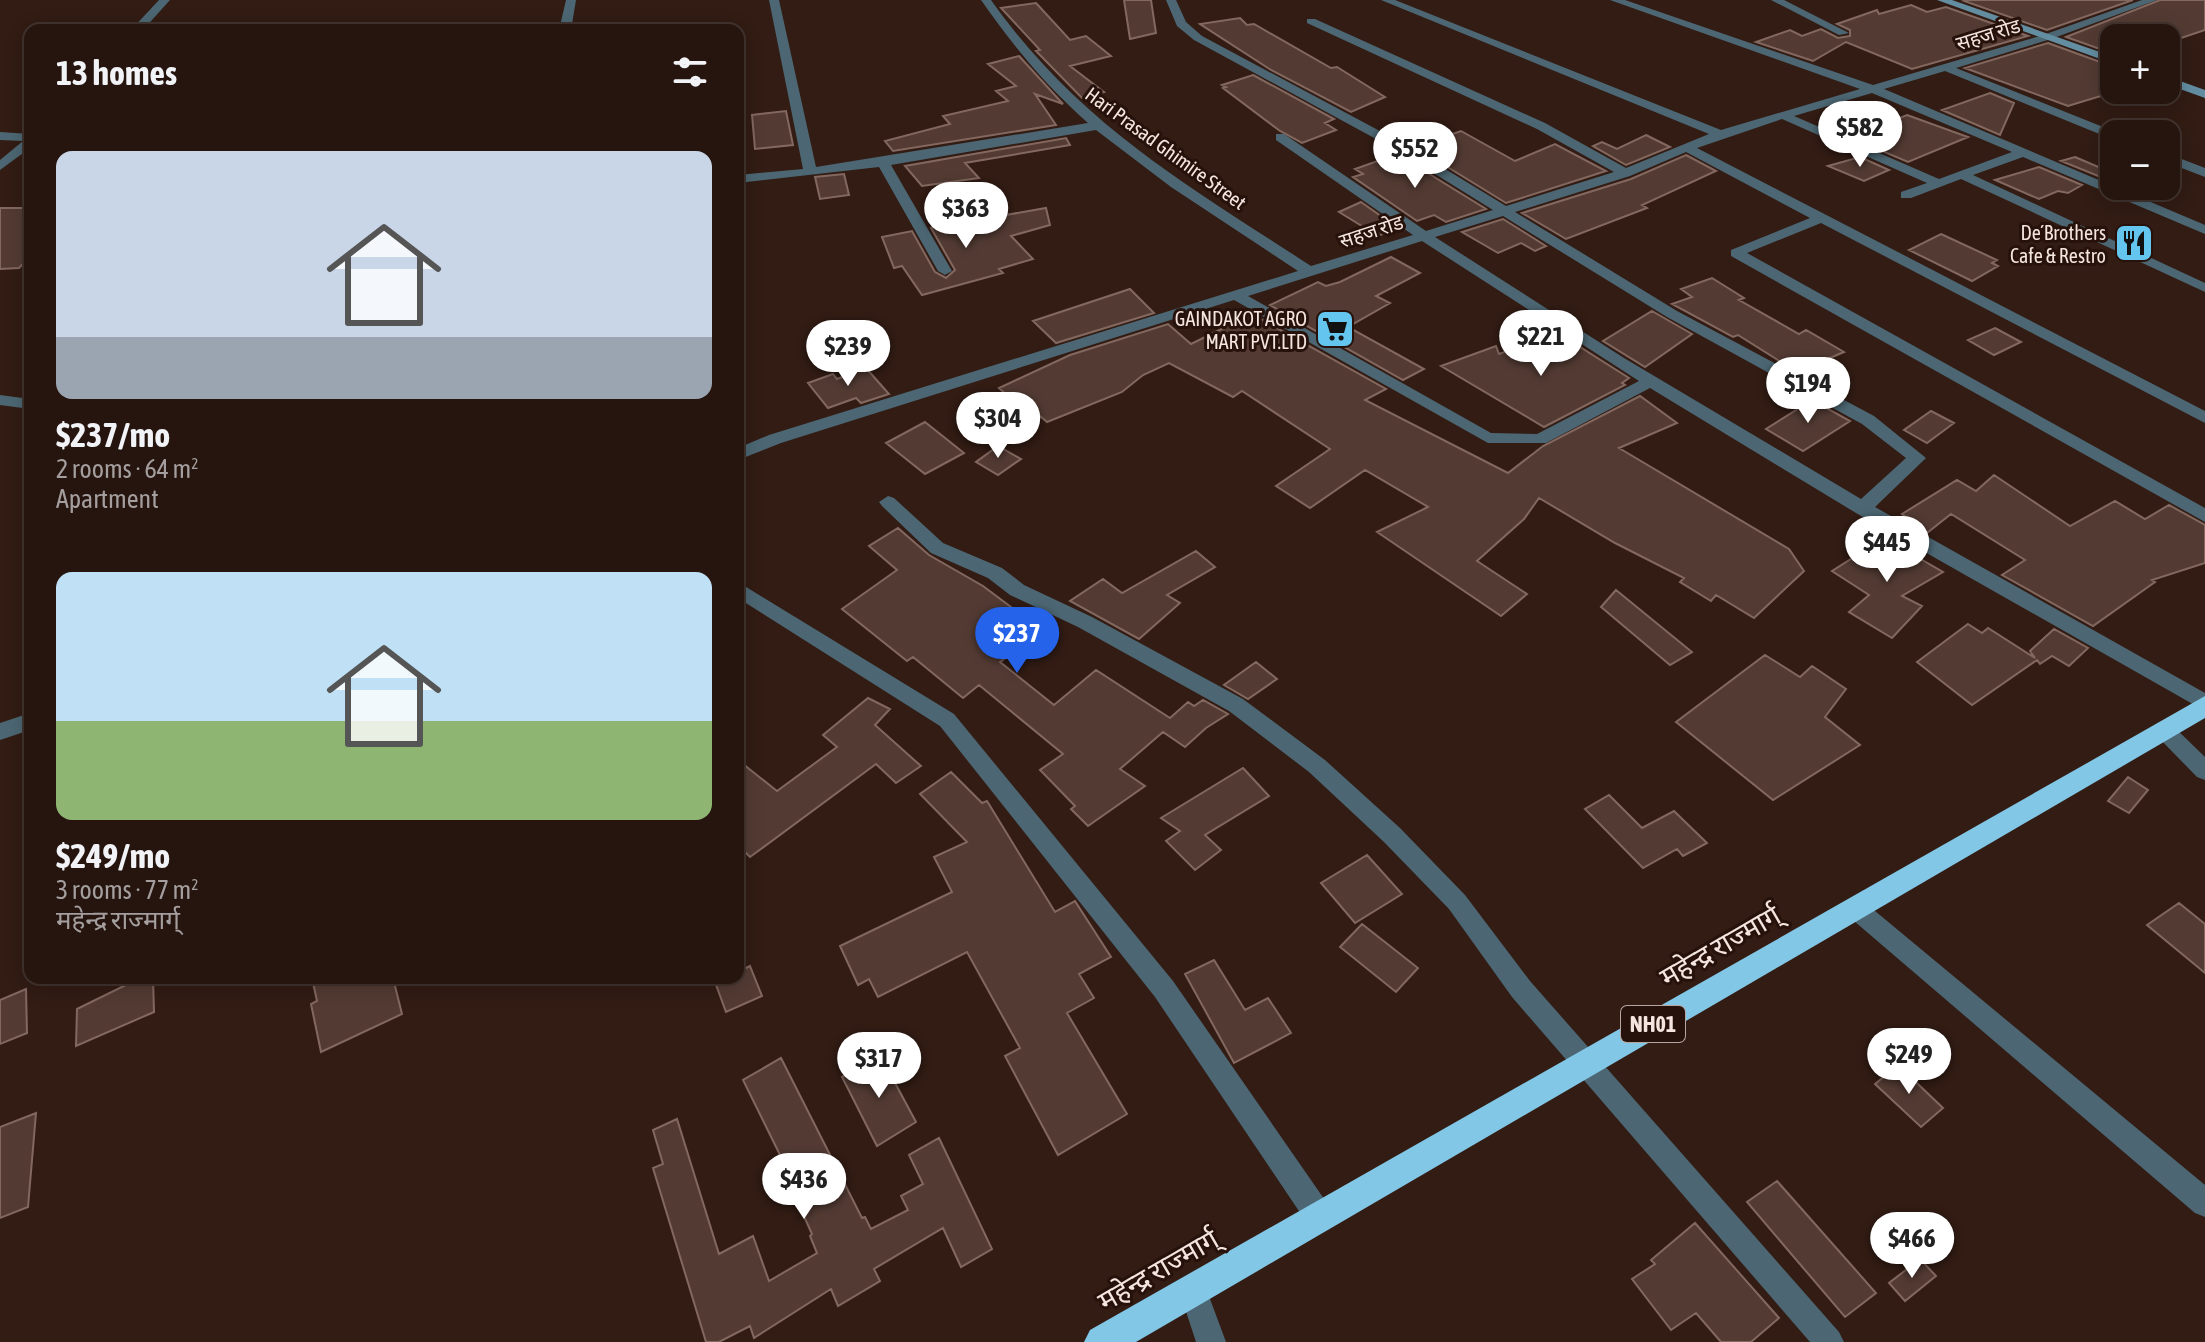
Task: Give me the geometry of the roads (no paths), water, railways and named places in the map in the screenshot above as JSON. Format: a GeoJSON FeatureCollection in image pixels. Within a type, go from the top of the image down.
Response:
{"type":"FeatureCollection","features":[{"type":"Feature","properties":{"kind":"highway","name":"महेन्द्र राज्मार्ग्"},"geometry":{"type":"LineString","coordinates":[[1102,1342],[2205,705]]}},
{"type":"Feature","properties":{"kind":"main road"},"geometry":{"type":"LineString","coordinates":[[1942,0],[2100,56]]}},
{"type":"Feature","properties":{"kind":"main road"},"geometry":{"type":"LineString","coordinates":[[2180,85],[2205,94]]}},
{"type":"Feature","properties":{"kind":"street"},"geometry":{"type":"LineString","coordinates":[[143,24],[165,0]]}},
{"type":"Feature","properties":{"kind":"street"},"geometry":{"type":"LineString","coordinates":[[566,24],[571,0]]}},
{"type":"Feature","properties":{"kind":"street"},"geometry":{"type":"LineString","coordinates":[[774,0],[810,172]]}},
{"type":"Feature","properties":{"kind":"street","name":"Hari Prasad Ghimire Street"},"geometry":{"type":"LineString","coordinates":[[986,0],[1044,74],[1095,126],[1215,211],[1310,272]]}},
{"type":"Feature","properties":{"kind":"street"},"geometry":{"type":"LineString","coordinates":[[1171,0],[1181,24],[1198,38],[1402,148],[1672,314],[1868,420],[1917,458],[1862,509]]}},
{"type":"Feature","properties":{"kind":"street"},"geometry":{"type":"LineString","coordinates":[[1386,0],[1720,134]]}},
{"type":"Feature","properties":{"kind":"street"},"geometry":{"type":"LineString","coordinates":[[1615,0],[1873,89],[2205,230]]}},
{"type":"Feature","properties":{"kind":"street"},"geometry":{"type":"LineString","coordinates":[[1776,0],[1843,33]]}},
{"type":"Feature","properties":{"kind":"street","name":"सहज रोड"},"geometry":{"type":"LineString","coordinates":[[744,452],[775,439],[1310,272],[1500,209],[1625,173],[1720,134],[2047,37],[2152,0]]}},
{"type":"Feature","properties":{"kind":"street"},"geometry":{"type":"LineString","coordinates":[[1311,21],[1541,126],[1625,173]]}},
{"type":"Feature","properties":{"kind":"street"},"geometry":{"type":"LineString","coordinates":[[1945,67],[2100,130]]}},
{"type":"Feature","properties":{"kind":"street"},"geometry":{"type":"LineString","coordinates":[[1782,115],[1936,182]]}},
{"type":"Feature","properties":{"kind":"street"},"geometry":{"type":"LineString","coordinates":[[744,178],[883,162],[1095,126]]}},
{"type":"Feature","properties":{"kind":"street"},"geometry":{"type":"LineString","coordinates":[[0,136],[24,139]]}},
{"type":"Feature","properties":{"kind":"street"},"geometry":{"type":"LineString","coordinates":[[1280,137],[1419,237],[1862,509],[2205,705]]}},
{"type":"Feature","properties":{"kind":"street"},"geometry":{"type":"LineString","coordinates":[[0,166],[24,145]]}},
{"type":"Feature","properties":{"kind":"street"},"geometry":{"type":"LineString","coordinates":[[1689,149],[2205,418]]}},
{"type":"Feature","properties":{"kind":"street"},"geometry":{"type":"LineString","coordinates":[[1906,195],[2022,153]]}},
{"type":"Feature","properties":{"kind":"street"},"geometry":{"type":"LineString","coordinates":[[883,162],[945,271]]}},
{"type":"Feature","properties":{"kind":"street"},"geometry":{"type":"LineString","coordinates":[[2180,163],[2205,173]]}},
{"type":"Feature","properties":{"kind":"street"},"geometry":{"type":"LineString","coordinates":[[1960,174],[2205,288]]}},
{"type":"Feature","properties":{"kind":"street"},"geometry":{"type":"LineString","coordinates":[[1821,218],[1736,253],[2205,516]]}},
{"type":"Feature","properties":{"kind":"street"},"geometry":{"type":"LineString","coordinates":[[1235,295],[1488,438],[1540,439],[1653,380]]}},
{"type":"Feature","properties":{"kind":"street"},"geometry":{"type":"LineString","coordinates":[[0,418],[15,402]]}},
{"type":"Feature","properties":{"kind":"street"},"geometry":{"type":"LineString","coordinates":[[888,502],[937,548],[995,573],[1017,590],[1085,622],[1236,705],[1317,766],[1392,835],[1457,902],[1521,989],[1829,1342]]}},
{"type":"Feature","properties":{"kind":"street"},"geometry":{"type":"LineString","coordinates":[[744,593],[947,720],[1164,989],[1319,1216]]}},
{"type":"Feature","properties":{"kind":"street"},"geometry":{"type":"LineString","coordinates":[[0,732],[24,723]]}},
{"type":"Feature","properties":{"kind":"street"},"geometry":{"type":"LineString","coordinates":[[2164,730],[2205,771]]}},
{"type":"Feature","properties":{"kind":"street"},"geometry":{"type":"LineString","coordinates":[[1855,908],[2205,1203]]}},
{"type":"Feature","properties":{"kind":"street"},"geometry":{"type":"LineString","coordinates":[[1193,1290],[1211,1342]]}},
{"type":"Feature","properties":{"kind":"place","name":"De´Brothers Cafe & Restro"},"geometry":{"type":"Point","coordinates":[2134,243]}},
{"type":"Feature","properties":{"kind":"place","name":"GAINDAKOT AGRO MART PVT.LTD"},"geometry":{"type":"Point","coordinates":[1335,329]}}]}
